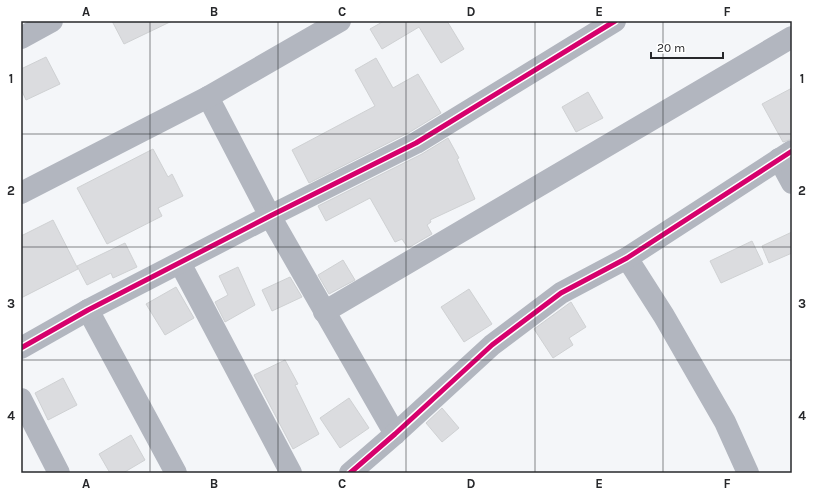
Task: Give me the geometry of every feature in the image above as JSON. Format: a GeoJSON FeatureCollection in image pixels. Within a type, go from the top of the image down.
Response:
{"type":"FeatureCollection","features":[{"type":"Feature","properties":{"kind":"street"},"geometry":{"type":"LineString","coordinates":[[21,38],[52,21]]}},
{"type":"Feature","properties":{"kind":"street"},"geometry":{"type":"LineString","coordinates":[[21,193],[208,97],[340,21]]}},
{"type":"Feature","properties":{"kind":"street"},"geometry":{"type":"LineString","coordinates":[[21,348],[88,310],[416,143],[615,21]]}},
{"type":"Feature","properties":{"kind":"street"},"geometry":{"type":"LineString","coordinates":[[324,312],[792,37]]}},
{"type":"Feature","properties":{"kind":"street"},"geometry":{"type":"LineString","coordinates":[[208,97],[270,216],[395,434]]}},
{"type":"Feature","properties":{"kind":"street"},"geometry":{"type":"LineString","coordinates":[[350,473],[492,345],[561,293],[626,258],[786,155],[792,184]]}},
{"type":"Feature","properties":{"kind":"street"},"geometry":{"type":"LineString","coordinates":[[626,258],[664,316],[721,415],[748,473]]}},
{"type":"Feature","properties":{"kind":"street"},"geometry":{"type":"LineString","coordinates":[[180,263],[291,473]]}},
{"type":"Feature","properties":{"kind":"street"},"geometry":{"type":"LineString","coordinates":[[88,310],[176,473]]}},
{"type":"Feature","properties":{"kind":"street"},"geometry":{"type":"LineString","coordinates":[[21,399],[59,473]]}},
{"type":"Feature","properties":{"kind":"building"},"geometry":{"type":"Polygon","coordinates":[[[112,21],[172,21],[124,44],[112,21]]]}},
{"type":"Feature","properties":{"kind":"building"},"geometry":{"type":"Polygon","coordinates":[[[384,21],[447,21],[464,49],[441,63],[419,27],[382,49],[370,29],[384,21]]]}},
{"type":"Feature","properties":{"kind":"building"},"geometry":{"type":"Polygon","coordinates":[[[46,57],[60,84],[26,100],[21,89],[21,69],[46,57]]]}},
{"type":"Feature","properties":{"kind":"building"},"geometry":{"type":"Polygon","coordinates":[[[376,58],[393,88],[418,74],[441,113],[410,132],[309,183],[292,150],[375,106],[355,70],[376,58]]]}},
{"type":"Feature","properties":{"kind":"building"},"geometry":{"type":"Polygon","coordinates":[[[792,88],[792,139],[783,142],[762,104],[792,88]]]}},
{"type":"Feature","properties":{"kind":"building"},"geometry":{"type":"Polygon","coordinates":[[[588,92],[603,118],[576,132],[562,107],[588,92]]]}},
{"type":"Feature","properties":{"kind":"building"},"geometry":{"type":"Polygon","coordinates":[[[448,138],[459,158],[457,159],[475,199],[430,220],[431,222],[427,225],[432,234],[408,248],[402,239],[395,242],[370,198],[326,221],[318,206],[422,154],[448,138]]]}},
{"type":"Feature","properties":{"kind":"building"},"geometry":{"type":"Polygon","coordinates":[[[153,149],[168,177],[172,174],[183,196],[158,208],[162,216],[107,244],[77,188],[153,149]]]}},
{"type":"Feature","properties":{"kind":"building"},"geometry":{"type":"Polygon","coordinates":[[[53,220],[78,269],[21,298],[21,236],[53,220]]]}},
{"type":"Feature","properties":{"kind":"building"},"geometry":{"type":"Polygon","coordinates":[[[792,232],[792,253],[769,263],[762,246],[792,232]]]}},
{"type":"Feature","properties":{"kind":"building"},"geometry":{"type":"Polygon","coordinates":[[[752,241],[763,264],[721,283],[710,261],[752,241]]]}},
{"type":"Feature","properties":{"kind":"building"},"geometry":{"type":"Polygon","coordinates":[[[125,243],[137,267],[113,278],[111,273],[87,285],[77,266],[125,243]]]}},
{"type":"Feature","properties":{"kind":"building"},"geometry":{"type":"Polygon","coordinates":[[[343,260],[355,280],[329,294],[318,275],[343,260]]]}},
{"type":"Feature","properties":{"kind":"building"},"geometry":{"type":"Polygon","coordinates":[[[238,267],[255,305],[225,322],[215,302],[228,295],[219,276],[238,267]]]}},
{"type":"Feature","properties":{"kind":"building"},"geometry":{"type":"Polygon","coordinates":[[[290,277],[302,297],[272,311],[262,290],[290,277]]]}},
{"type":"Feature","properties":{"kind":"building"},"geometry":{"type":"Polygon","coordinates":[[[176,287],[194,318],[165,335],[146,304],[176,287]]]}},
{"type":"Feature","properties":{"kind":"building"},"geometry":{"type":"Polygon","coordinates":[[[469,289],[492,324],[464,342],[441,307],[469,289]]]}},
{"type":"Feature","properties":{"kind":"building"},"geometry":{"type":"Polygon","coordinates":[[[571,302],[586,327],[569,338],[573,345],[553,358],[534,329],[571,302]]]}},
{"type":"Feature","properties":{"kind":"building"},"geometry":{"type":"Polygon","coordinates":[[[285,360],[298,384],[295,385],[319,434],[293,449],[254,375],[285,360]]]}},
{"type":"Feature","properties":{"kind":"building"},"geometry":{"type":"Polygon","coordinates":[[[63,378],[77,405],[48,420],[35,393],[63,378]]]}},
{"type":"Feature","properties":{"kind":"building"},"geometry":{"type":"Polygon","coordinates":[[[349,398],[369,428],[340,448],[320,418],[349,398]]]}},
{"type":"Feature","properties":{"kind":"building"},"geometry":{"type":"Polygon","coordinates":[[[442,408],[459,428],[442,442],[426,423],[442,408]]]}},
{"type":"Feature","properties":{"kind":"building"},"geometry":{"type":"Polygon","coordinates":[[[131,435],[145,460],[123,473],[110,473],[99,454],[131,435]]]}},
{"type":"Feature","properties":{"kind":"cycle path"},"geometry":{"type":"LineString","coordinates":[[21,348],[88,310],[416,143],[615,21]]}},
{"type":"Feature","properties":{"kind":"cycle path"},"geometry":{"type":"LineString","coordinates":[[350,473],[492,345],[561,293],[627,258],[792,151]]}}]}
